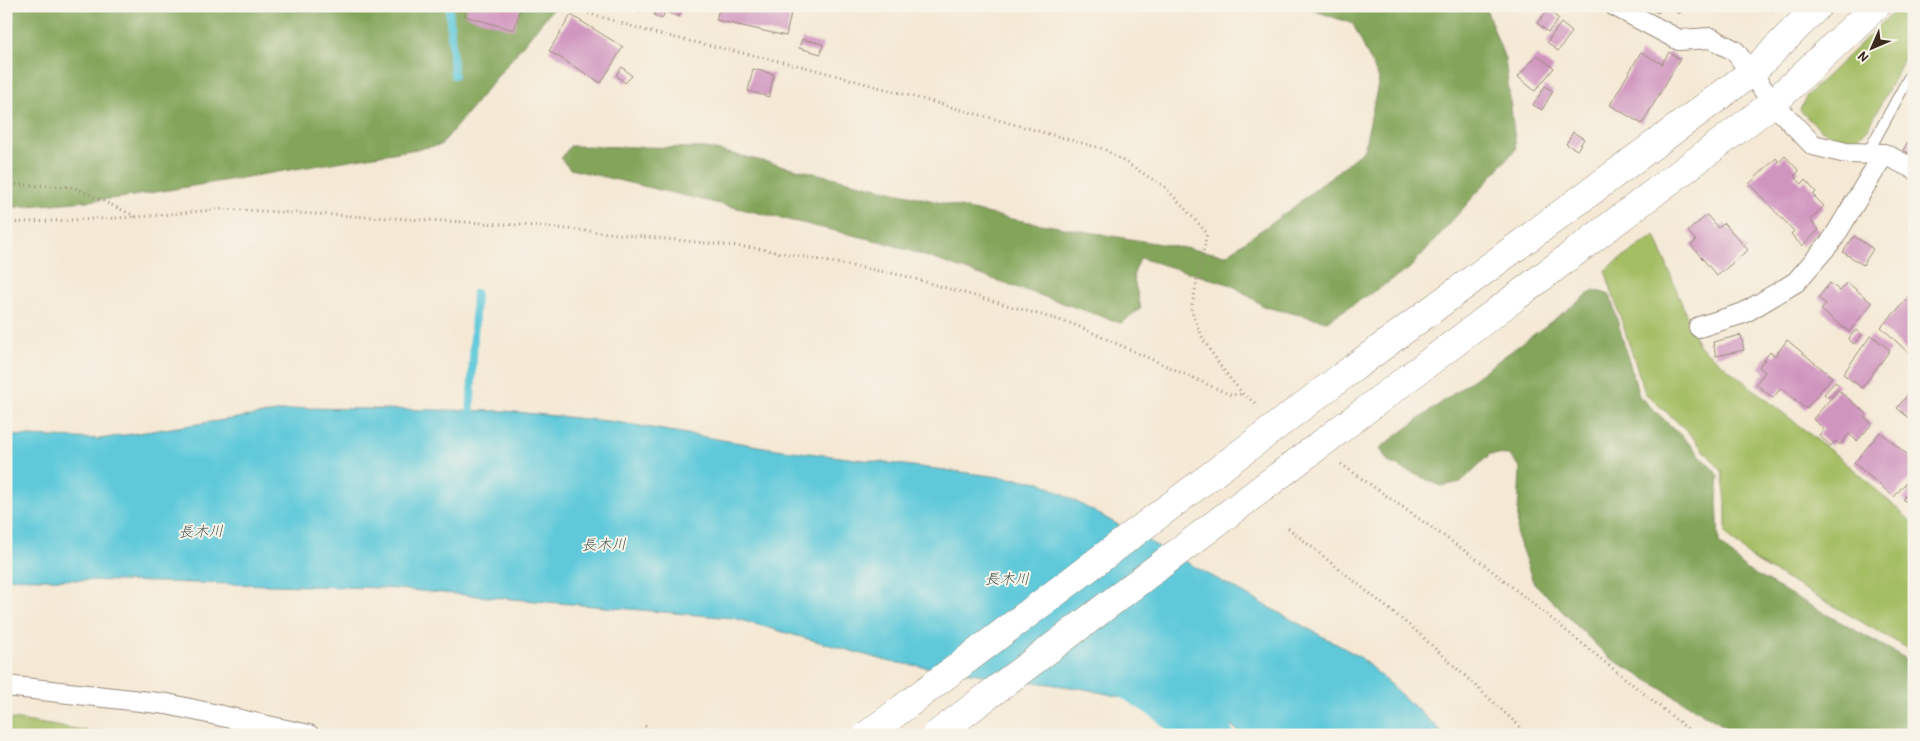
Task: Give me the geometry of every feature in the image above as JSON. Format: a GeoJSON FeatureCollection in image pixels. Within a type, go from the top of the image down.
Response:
{"type":"FeatureCollection","features":[{"type":"Feature","properties":{"kind":"street"},"geometry":{"type":"LineString","coordinates":[[1615,6],[1679,40],[1711,38],[1735,52],[1774,102],[1813,145],[1846,153],[1875,154],[1914,169]]}},
{"type":"Feature","properties":{"kind":"street"},"geometry":{"type":"LineString","coordinates":[[867,735],[1352,369],[1752,72],[1818,6]]}},
{"type":"Feature","properties":{"kind":"street"},"geometry":{"type":"LineString","coordinates":[[936,735],[1774,102],[1876,6]]}},
{"type":"Feature","properties":{"kind":"street"},"geometry":{"type":"LineString","coordinates":[[1700,327],[1744,313],[1796,282],[1833,239],[1875,154]]}},
{"type":"Feature","properties":{"kind":"street"},"geometry":{"type":"LineString","coordinates":[[6,686],[167,704],[309,735]]}},
{"type":"Feature","properties":{"kind":"lane"},"geometry":{"type":"LineString","coordinates":[[1875,154],[1914,68]]}},
{"type":"Feature","properties":{"kind":"path"},"geometry":{"type":"LineString","coordinates":[[575,6],[588,13],[654,33],[805,67],[1104,149],[1165,187],[1207,233],[1191,310],[1204,341],[1243,394],[1266,411]]}},
{"type":"Feature","properties":{"kind":"path"},"geometry":{"type":"LineString","coordinates":[[6,184],[74,187],[138,217]]}},
{"type":"Feature","properties":{"kind":"path"},"geometry":{"type":"LineString","coordinates":[[6,223],[138,217],[223,209],[538,226],[754,248],[901,275],[1073,324],[1231,395],[1243,394]]}},
{"type":"Feature","properties":{"kind":"path"},"geometry":{"type":"LineString","coordinates":[[1337,461],[1485,565],[1695,735]]}},
{"type":"Feature","properties":{"kind":"path"},"geometry":{"type":"LineString","coordinates":[[1288,528],[1415,630],[1529,735]]}},
{"type":"Feature","properties":{"kind":"path"},"geometry":{"type":"LineString","coordinates":[[645,726],[661,735]]}},
{"type":"Feature","properties":{"kind":"green space"},"geometry":{"type":"Polygon","coordinates":[[[6,6],[555,6],[441,145],[120,198],[6,208],[6,6]]]}},
{"type":"Feature","properties":{"kind":"green space"},"geometry":{"type":"Polygon","coordinates":[[[1301,6],[1485,6],[1505,59],[1516,149],[1409,269],[1327,321],[1265,307],[1232,285],[1140,258],[1133,276],[1141,308],[1121,323],[887,243],[570,169],[561,159],[570,146],[707,148],[1011,219],[1226,255],[1291,209],[1364,150],[1379,79],[1353,24],[1301,6]]]}},
{"type":"Feature","properties":{"kind":"green space"},"geometry":{"type":"Polygon","coordinates":[[[1900,6],[1914,6],[1914,40],[1868,129],[1856,139],[1849,141],[1833,137],[1818,127],[1800,110],[1807,95],[1900,6]]]}},
{"type":"Feature","properties":{"kind":"green space"},"geometry":{"type":"Polygon","coordinates":[[[1655,235],[1698,345],[1856,471],[1914,524],[1914,652],[1755,561],[1726,534],[1726,501],[1722,471],[1685,429],[1645,393],[1605,270],[1655,235]]]}},
{"type":"Feature","properties":{"kind":"green space"},"geometry":{"type":"Polygon","coordinates":[[[1594,290],[1610,295],[1639,396],[1690,444],[1719,476],[1717,500],[1719,542],[1747,570],[1914,663],[1914,735],[1739,735],[1607,656],[1533,582],[1517,535],[1520,467],[1509,455],[1490,454],[1461,482],[1441,486],[1388,462],[1380,448],[1594,290]]]}},
{"type":"Feature","properties":{"kind":"green space"},"geometry":{"type":"Polygon","coordinates":[[[6,718],[114,735],[6,735],[6,718]]]}},
{"type":"Feature","properties":{"kind":"water"},"geometry":{"type":"Polygon","coordinates":[[[303,408],[505,411],[616,422],[776,449],[1040,482],[1360,657],[1445,735],[1242,735],[1227,721],[1085,689],[891,662],[733,618],[385,588],[6,578],[6,435],[99,439],[303,408]]]}},
{"type":"Feature","properties":{"kind":"building"},"geometry":{"type":"Polygon","coordinates":[[[467,6],[521,6],[514,30],[465,16],[467,6]]]}},
{"type":"Feature","properties":{"kind":"building"},"geometry":{"type":"Polygon","coordinates":[[[628,6],[643,6],[640,12],[628,6]]]}},
{"type":"Feature","properties":{"kind":"building"},"geometry":{"type":"Polygon","coordinates":[[[658,6],[683,6],[679,17],[665,11],[662,19],[654,15],[658,6]]]}},
{"type":"Feature","properties":{"kind":"building"},"geometry":{"type":"Polygon","coordinates":[[[720,6],[781,6],[780,10],[791,13],[786,36],[716,20],[720,6]]]}},
{"type":"Feature","properties":{"kind":"building"},"geometry":{"type":"Polygon","coordinates":[[[1652,6],[1662,6],[1658,13],[1650,8],[1652,6]]]}},
{"type":"Feature","properties":{"kind":"building"},"geometry":{"type":"Polygon","coordinates":[[[1667,6],[1684,6],[1679,14],[1667,6]]]}},
{"type":"Feature","properties":{"kind":"building"},"geometry":{"type":"Polygon","coordinates":[[[1765,6],[1776,6],[1773,11],[1765,6]]]}},
{"type":"Feature","properties":{"kind":"building"},"geometry":{"type":"Polygon","coordinates":[[[1548,10],[1559,19],[1548,32],[1537,23],[1548,10]]]}},
{"type":"Feature","properties":{"kind":"building"},"geometry":{"type":"Polygon","coordinates":[[[571,15],[623,47],[601,83],[549,51],[571,15]]]}},
{"type":"Feature","properties":{"kind":"building"},"geometry":{"type":"Polygon","coordinates":[[[1561,23],[1572,32],[1558,51],[1547,42],[1561,23]]]}},
{"type":"Feature","properties":{"kind":"building"},"geometry":{"type":"Polygon","coordinates":[[[802,39],[823,44],[821,54],[799,48],[802,39]]]}},
{"type":"Feature","properties":{"kind":"building"},"geometry":{"type":"Polygon","coordinates":[[[1641,52],[1662,64],[1669,52],[1680,59],[1642,124],[1610,105],[1641,52]]]}},
{"type":"Feature","properties":{"kind":"building"},"geometry":{"type":"Polygon","coordinates":[[[1537,55],[1554,68],[1535,91],[1518,77],[1537,55]]]}},
{"type":"Feature","properties":{"kind":"building"},"geometry":{"type":"Polygon","coordinates":[[[622,67],[632,76],[625,83],[616,75],[622,67]]]}},
{"type":"Feature","properties":{"kind":"building"},"geometry":{"type":"Polygon","coordinates":[[[753,69],[774,74],[769,97],[748,91],[753,69]]]}},
{"type":"Feature","properties":{"kind":"building"},"geometry":{"type":"Polygon","coordinates":[[[1545,86],[1553,91],[1542,110],[1533,105],[1545,86]]]}},
{"type":"Feature","properties":{"kind":"building"},"geometry":{"type":"Polygon","coordinates":[[[1573,132],[1584,139],[1577,150],[1566,144],[1573,132]]]}},
{"type":"Feature","properties":{"kind":"building"},"geometry":{"type":"Polygon","coordinates":[[[1914,132],[1914,156],[1903,150],[1914,132]]]}},
{"type":"Feature","properties":{"kind":"building"},"geometry":{"type":"Polygon","coordinates":[[[1785,156],[1799,171],[1794,176],[1802,184],[1805,180],[1816,192],[1813,195],[1824,206],[1810,220],[1819,230],[1802,246],[1791,234],[1794,231],[1749,184],[1776,158],[1779,162],[1785,156]]]}},
{"type":"Feature","properties":{"kind":"building"},"geometry":{"type":"Polygon","coordinates":[[[1707,215],[1718,228],[1724,223],[1748,250],[1717,276],[1691,245],[1696,241],[1688,231],[1707,215]]]}},
{"type":"Feature","properties":{"kind":"building"},"geometry":{"type":"Polygon","coordinates":[[[1854,236],[1873,249],[1863,265],[1843,252],[1854,236]]]}},
{"type":"Feature","properties":{"kind":"building"},"geometry":{"type":"Polygon","coordinates":[[[1847,282],[1872,303],[1849,332],[1821,310],[1826,304],[1818,298],[1830,283],[1840,291],[1847,282]]]}},
{"type":"Feature","properties":{"kind":"building"},"geometry":{"type":"Polygon","coordinates":[[[1911,295],[1914,298],[1914,358],[1881,327],[1911,295]]]}},
{"type":"Feature","properties":{"kind":"building"},"geometry":{"type":"Polygon","coordinates":[[[1856,330],[1862,335],[1854,344],[1848,339],[1856,330]]]}},
{"type":"Feature","properties":{"kind":"building"},"geometry":{"type":"Polygon","coordinates":[[[1741,335],[1744,350],[1716,356],[1713,342],[1741,335]]]}},
{"type":"Feature","properties":{"kind":"building"},"geometry":{"type":"Polygon","coordinates":[[[1871,335],[1890,350],[1862,388],[1843,374],[1871,335]]]}},
{"type":"Feature","properties":{"kind":"building"},"geometry":{"type":"Polygon","coordinates":[[[1787,340],[1832,377],[1806,409],[1781,388],[1773,398],[1756,384],[1765,372],[1759,367],[1770,352],[1775,356],[1787,340]]]}},
{"type":"Feature","properties":{"kind":"building"},"geometry":{"type":"Polygon","coordinates":[[[1835,382],[1839,385],[1828,398],[1824,394],[1835,382]]]}},
{"type":"Feature","properties":{"kind":"building"},"geometry":{"type":"Polygon","coordinates":[[[1838,390],[1867,414],[1864,417],[1872,424],[1857,441],[1849,434],[1840,445],[1835,441],[1831,446],[1819,435],[1824,429],[1813,419],[1838,390]]]}},
{"type":"Feature","properties":{"kind":"building"},"geometry":{"type":"Polygon","coordinates":[[[1908,394],[1914,399],[1914,422],[1897,408],[1908,394]]]}},
{"type":"Feature","properties":{"kind":"building"},"geometry":{"type":"Polygon","coordinates":[[[1880,432],[1914,460],[1914,473],[1894,497],[1854,463],[1880,432]]]}},
{"type":"Feature","properties":{"kind":"building"},"geometry":{"type":"Polygon","coordinates":[[[1914,487],[1914,509],[1903,499],[1914,487]]]}},
{"type":"Feature","properties":{"kind":"waterway"},"geometry":{"type":"LineString","coordinates":[[449,6],[454,75]]}},
{"type":"Feature","properties":{"kind":"waterway"},"geometry":{"type":"LineString","coordinates":[[470,421],[476,293]]}},
{"type":"Feature","properties":{"kind":"waterway","name":"長木川"},"geometry":{"type":"LineString","coordinates":[[1129,674],[1168,699],[1209,735]]}}]}
